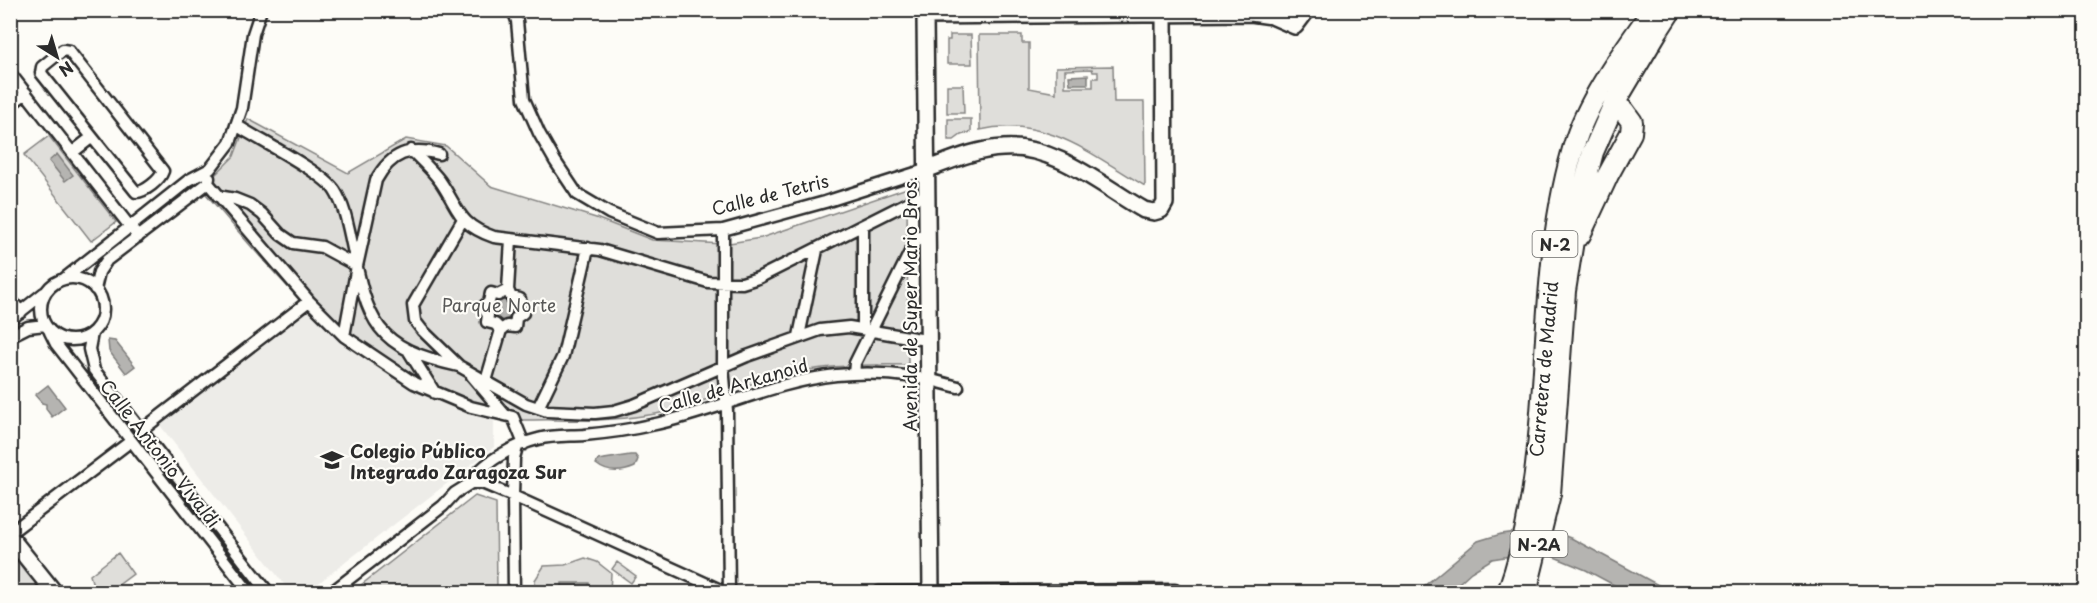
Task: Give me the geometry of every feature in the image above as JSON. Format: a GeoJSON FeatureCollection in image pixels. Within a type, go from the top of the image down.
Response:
{"type":"FeatureCollection","features":[{"type":"Feature","properties":{"kind":"highway","name":"Carretera de Madrid"},"geometry":{"type":"LineString","coordinates":[[1541,497],[1550,277],[1563,187],[1577,137],[1595,99],[1653,10]]}},
{"type":"Feature","properties":{"kind":"highway","name":"Carretera de Madrid"},"geometry":{"type":"LineString","coordinates":[[1541,497],[1570,249],[1593,152],[1614,104],[1671,10]]}},
{"type":"Feature","properties":{"kind":"highway"},"geometry":{"type":"LineString","coordinates":[[1570,249],[1583,231],[1631,133],[1632,122],[1624,111],[1614,104]]}},
{"type":"Feature","properties":{"kind":"highway","name":"N-2"},"geometry":{"type":"LineString","coordinates":[[1508,592],[1541,497]]}},
{"type":"Feature","properties":{"kind":"highway","name":"N-2A"},"geometry":{"type":"LineString","coordinates":[[1526,592],[1541,497]]}},
{"type":"Feature","properties":{"kind":"street"},"geometry":{"type":"LineString","coordinates":[[10,320],[189,180],[210,169],[230,142],[242,108],[253,34],[261,10]]}},
{"type":"Feature","properties":{"kind":"street","name":"Calle de Tetris"},"geometry":{"type":"LineString","coordinates":[[513,10],[517,21],[524,99],[538,133],[555,161],[578,194],[609,213],[658,233],[723,230],[805,208],[988,150],[1011,147],[1031,150],[1058,159],[1144,210],[1157,212],[1164,208],[1165,203],[1164,12]]}},
{"type":"Feature","properties":{"kind":"street"},"geometry":{"type":"LineString","coordinates":[[1164,12],[1251,13],[1272,16],[1295,26],[1307,10]]}},
{"type":"Feature","properties":{"kind":"street","name":"Avenida de Super Mario Bros."},"geometry":{"type":"LineString","coordinates":[[931,592],[925,16],[1164,12]]}},
{"type":"Feature","properties":{"kind":"street"},"geometry":{"type":"LineString","coordinates":[[63,50],[69,51],[163,171],[162,176],[141,192],[136,192],[92,137],[41,73],[42,67],[63,50]]}},
{"type":"Feature","properties":{"kind":"street"},"geometry":{"type":"LineString","coordinates":[[10,73],[138,237]]}},
{"type":"Feature","properties":{"kind":"street"},"geometry":{"type":"LineString","coordinates":[[10,105],[26,93]]}},
{"type":"Feature","properties":{"kind":"street"},"geometry":{"type":"LineString","coordinates":[[236,125],[320,176],[334,189],[347,220],[368,307],[373,320],[385,335],[408,350],[464,369],[526,404],[547,411],[595,413],[614,411],[670,391],[723,366],[800,336],[835,327],[920,339]]}},
{"type":"Feature","properties":{"kind":"street"},"geometry":{"type":"LineString","coordinates":[[73,152],[92,137]]}},
{"type":"Feature","properties":{"kind":"street"},"geometry":{"type":"LineString","coordinates":[[411,150],[440,181],[463,219],[480,232],[494,237],[588,248],[642,261],[708,282],[723,284],[742,283],[759,278],[915,199],[928,195]]}},
{"type":"Feature","properties":{"kind":"street"},"geometry":{"type":"LineString","coordinates":[[344,336],[376,180],[390,161],[411,150],[439,154]]}},
{"type":"Feature","properties":{"kind":"street"},"geometry":{"type":"LineString","coordinates":[[96,289],[102,266],[208,183],[210,169]]}},
{"type":"Feature","properties":{"kind":"street"},"geometry":{"type":"LineString","coordinates":[[208,183],[309,301],[344,336],[414,383],[471,407],[513,417],[521,445],[514,458],[514,592]]}},
{"type":"Feature","properties":{"kind":"street"},"geometry":{"type":"LineString","coordinates":[[218,196],[250,205],[262,214],[280,234],[293,243],[322,247],[357,266]]}},
{"type":"Feature","properties":{"kind":"street"},"geometry":{"type":"LineString","coordinates":[[463,219],[413,305],[415,321],[464,369],[505,415]]}},
{"type":"Feature","properties":{"kind":"street"},"geometry":{"type":"LineString","coordinates":[[862,226],[867,330]]}},
{"type":"Feature","properties":{"kind":"street"},"geometry":{"type":"LineString","coordinates":[[332,592],[443,506],[455,493],[471,483],[486,485],[513,496],[727,592],[723,230]]}},
{"type":"Feature","properties":{"kind":"street"},"geometry":{"type":"LineString","coordinates":[[854,374],[855,363],[867,330],[918,236]]}},
{"type":"Feature","properties":{"kind":"street"},"geometry":{"type":"LineString","coordinates":[[486,381],[501,330],[507,326],[515,327],[516,318],[523,313],[518,307],[520,299],[511,297],[508,290],[511,239]]}},
{"type":"Feature","properties":{"kind":"street"},"geometry":{"type":"LineString","coordinates":[[538,408],[563,356],[588,248]]}},
{"type":"Feature","properties":{"kind":"street"},"geometry":{"type":"LineString","coordinates":[[800,336],[817,250]]}},
{"type":"Feature","properties":{"kind":"street"},"geometry":{"type":"LineString","coordinates":[[47,291],[43,297],[41,311],[48,328],[63,339],[71,340],[86,337],[92,333],[98,327],[103,311],[96,289],[84,280],[64,279]]}},
{"type":"Feature","properties":{"kind":"street"},"geometry":{"type":"LineString","coordinates":[[501,330],[495,324],[487,322],[488,315],[483,307],[489,302],[491,293],[498,295],[508,290]]}},
{"type":"Feature","properties":{"kind":"street"},"geometry":{"type":"LineString","coordinates":[[10,299],[21,312]]}},
{"type":"Feature","properties":{"kind":"street"},"geometry":{"type":"LineString","coordinates":[[142,430],[309,301]]}},
{"type":"Feature","properties":{"kind":"street"},"geometry":{"type":"LineString","coordinates":[[10,336],[28,327],[48,328]]}},
{"type":"Feature","properties":{"kind":"street","name":"Calle Antonio Vivaldi"},"geometry":{"type":"LineString","coordinates":[[48,328],[56,344],[249,592]]}},
{"type":"Feature","properties":{"kind":"street"},"geometry":{"type":"LineString","coordinates":[[92,333],[89,350],[94,370],[268,592]]}},
{"type":"Feature","properties":{"kind":"street"},"geometry":{"type":"LineString","coordinates":[[408,350],[435,393]]}},
{"type":"Feature","properties":{"kind":"street","name":"Calle de Arkanoid"},"geometry":{"type":"LineString","coordinates":[[471,483],[476,475],[506,452],[521,445],[550,437],[651,425],[790,383],[854,374],[903,375],[958,387]]}},
{"type":"Feature","properties":{"kind":"street"},"geometry":{"type":"LineString","coordinates":[[54,592],[10,535],[130,441]]}},
{"type":"Feature","properties":{"kind":"street"},"geometry":{"type":"LineString","coordinates":[[879,592],[1175,590]]}},
{"type":"Feature","properties":{"kind":"shaded area"},"geometry":{"type":"Polygon","coordinates":[[[1088,75],[1088,84],[1070,84],[1069,76],[1088,75]]]}},
{"type":"Feature","properties":{"kind":"shaded area"},"geometry":{"type":"Polygon","coordinates":[[[57,154],[73,175],[65,181],[49,161],[57,154]]]}},
{"type":"Feature","properties":{"kind":"shaded area"},"geometry":{"type":"Polygon","coordinates":[[[503,300],[510,303],[513,310],[510,317],[503,320],[496,317],[493,310],[496,303],[503,300]]]}},
{"type":"Feature","properties":{"kind":"shaded area","name":"Colegio Público Integrado Zaragoza Sur"},"geometry":{"type":"Polygon","coordinates":[[[307,308],[345,344],[388,374],[428,396],[494,419],[494,447],[307,592],[290,592],[159,424],[307,308]]]}},
{"type":"Feature","properties":{"kind":"shaded area"},"geometry":{"type":"Polygon","coordinates":[[[108,340],[115,341],[135,366],[126,373],[109,351],[108,340]]]}},
{"type":"Feature","properties":{"kind":"shaded area"},"geometry":{"type":"Polygon","coordinates":[[[48,385],[65,407],[52,417],[46,409],[46,404],[35,395],[48,385]]]}},
{"type":"Feature","properties":{"kind":"shaded area"},"geometry":{"type":"Polygon","coordinates":[[[635,455],[638,459],[635,467],[630,469],[609,470],[596,464],[598,460],[635,455]]]}},
{"type":"Feature","properties":{"kind":"shaded area"},"geometry":{"type":"Polygon","coordinates":[[[1532,530],[1560,534],[1573,539],[1671,592],[1627,592],[1586,570],[1552,556],[1529,553],[1492,559],[1471,572],[1449,592],[1417,592],[1478,541],[1501,534],[1532,530]]]}},
{"type":"Feature","properties":{"kind":"shaded area"},"geometry":{"type":"Polygon","coordinates":[[[562,583],[589,583],[589,592],[562,592],[562,583]]]}},
{"type":"Feature","properties":{"kind":"green space"},"geometry":{"type":"Polygon","coordinates":[[[950,35],[971,35],[972,64],[947,64],[947,40],[950,40],[950,35]]]}},
{"type":"Feature","properties":{"kind":"green space"},"geometry":{"type":"Polygon","coordinates":[[[979,35],[1022,35],[1022,43],[1029,43],[1029,88],[1056,93],[1056,67],[1113,66],[1114,102],[1144,102],[1145,186],[1087,151],[1047,133],[1026,128],[1004,127],[980,130],[979,35]],[[1092,69],[1065,70],[1065,87],[1093,87],[1093,78],[1098,78],[1098,72],[1093,72],[1092,69]]]}},
{"type":"Feature","properties":{"kind":"green space"},"geometry":{"type":"Polygon","coordinates":[[[947,85],[963,85],[964,113],[947,113],[947,85]]]}},
{"type":"Feature","properties":{"kind":"green space","name":"Parque Norte"},"geometry":{"type":"Polygon","coordinates":[[[248,119],[348,173],[406,139],[446,146],[491,186],[596,218],[652,240],[723,244],[761,238],[907,188],[908,365],[849,366],[790,373],[758,381],[681,408],[624,418],[508,420],[487,417],[463,409],[407,384],[372,362],[340,337],[281,280],[199,186],[216,174],[234,156],[248,119]]]}},
{"type":"Feature","properties":{"kind":"green space"},"geometry":{"type":"Polygon","coordinates":[[[948,119],[971,119],[971,132],[954,140],[948,140],[948,119]]]}},
{"type":"Feature","properties":{"kind":"green space"},"geometry":{"type":"Polygon","coordinates":[[[49,136],[116,222],[91,241],[24,155],[49,136]]]}},
{"type":"Feature","properties":{"kind":"green space"},"geometry":{"type":"Polygon","coordinates":[[[475,496],[496,503],[497,592],[352,592],[475,496]]]}},
{"type":"Feature","properties":{"kind":"green space"},"geometry":{"type":"Polygon","coordinates":[[[18,552],[49,592],[11,592],[11,558],[18,552]]]}},
{"type":"Feature","properties":{"kind":"green space"},"geometry":{"type":"Polygon","coordinates":[[[118,553],[133,574],[109,592],[95,592],[90,575],[118,553]]]}},
{"type":"Feature","properties":{"kind":"green space"},"geometry":{"type":"Polygon","coordinates":[[[585,558],[597,562],[611,573],[610,592],[535,592],[535,580],[544,566],[565,565],[585,558]]]}},
{"type":"Feature","properties":{"kind":"green space"},"geometry":{"type":"Polygon","coordinates":[[[617,562],[636,576],[631,583],[612,569],[617,562]]]}},
{"type":"Feature","properties":{"kind":"place","name":"Colegio Público Integrado Zaragoza Sur"},"geometry":{"type":"Point","coordinates":[332,460]}}]}
